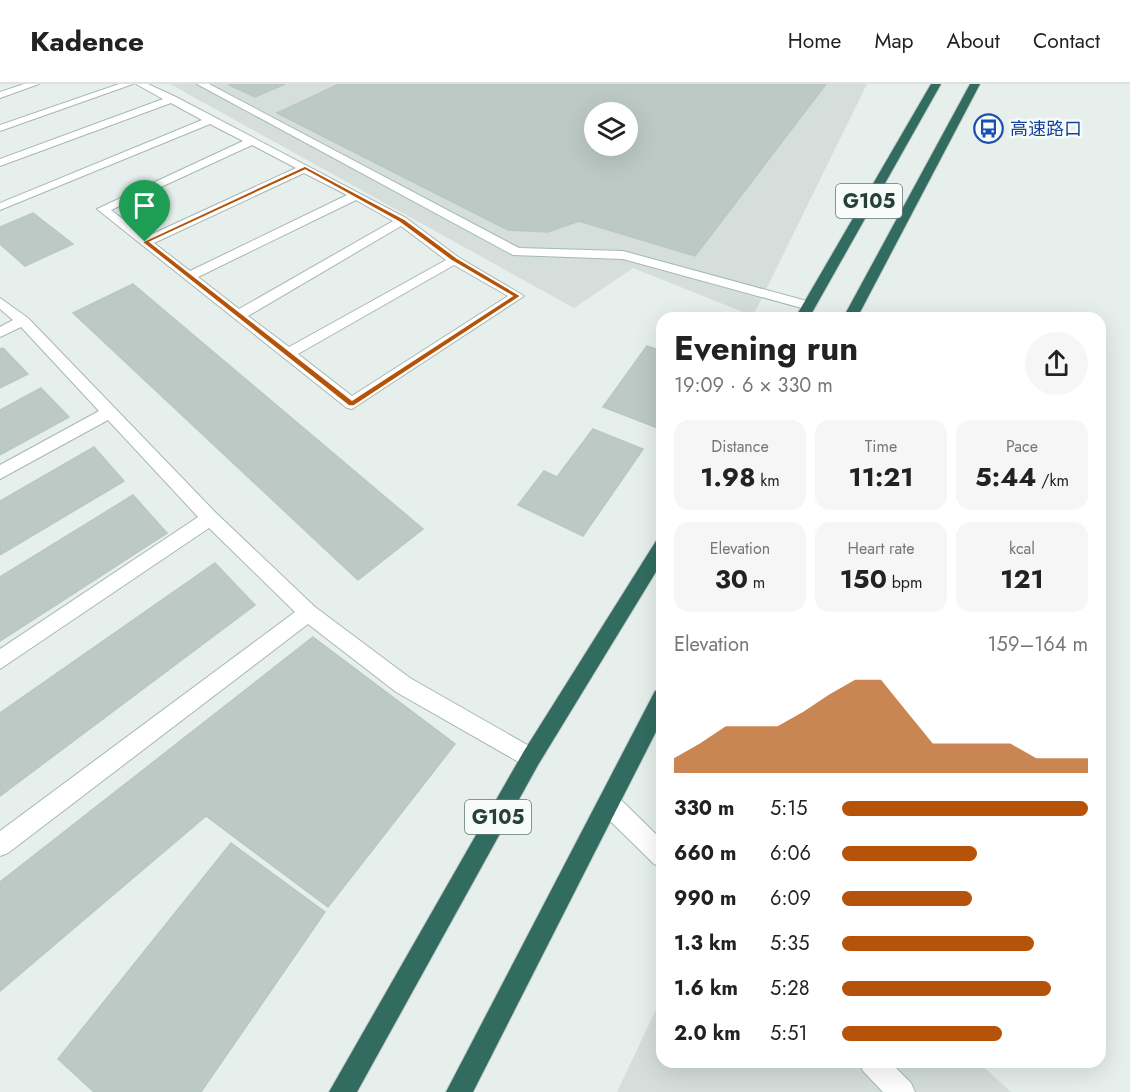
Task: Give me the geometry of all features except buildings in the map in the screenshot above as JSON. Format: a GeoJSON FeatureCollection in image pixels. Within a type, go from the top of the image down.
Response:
{"type":"FeatureCollection","features":[{"type":"Feature","properties":{"kind":"highway","name":"G105"},"geometry":{"type":"LineString","coordinates":[[805,312],[936,84]]}},
{"type":"Feature","properties":{"kind":"highway","name":"G105"},"geometry":{"type":"LineString","coordinates":[[853,312],[975,84]]}},
{"type":"Feature","properties":{"kind":"highway","name":"G105"},"geometry":{"type":"LineString","coordinates":[[342,1092],[531,758],[656,556]]}},
{"type":"Feature","properties":{"kind":"highway"},"geometry":{"type":"LineString","coordinates":[[459,1092],[656,710]]}},
{"type":"Feature","properties":{"kind":"street"},"geometry":{"type":"LineString","coordinates":[[0,95],[34,84]]}},
{"type":"Feature","properties":{"kind":"street"},"geometry":{"type":"LineString","coordinates":[[0,128],[128,84]]}},
{"type":"Feature","properties":{"kind":"street"},"geometry":{"type":"LineString","coordinates":[[141,84],[356,195],[402,221],[454,260],[517,296],[352,404],[103,209],[250,142]]}},
{"type":"Feature","properties":{"kind":"street"},"geometry":{"type":"LineString","coordinates":[[202,84],[517,252],[623,255],[805,312]]}},
{"type":"Feature","properties":{"kind":"street"},"geometry":{"type":"LineString","coordinates":[[0,163],[173,99]]}},
{"type":"Feature","properties":{"kind":"street"},"geometry":{"type":"LineString","coordinates":[[0,207],[210,120]]}},
{"type":"Feature","properties":{"kind":"street"},"geometry":{"type":"LineString","coordinates":[[145,242],[305,168]]}},
{"type":"Feature","properties":{"kind":"street"},"geometry":{"type":"LineString","coordinates":[[189,276],[356,195]]}},
{"type":"Feature","properties":{"kind":"street"},"geometry":{"type":"LineString","coordinates":[[239,315],[402,221]]}},
{"type":"Feature","properties":{"kind":"street"},"geometry":{"type":"LineString","coordinates":[[288,354],[454,260]]}},
{"type":"Feature","properties":{"kind":"street"},"geometry":{"type":"LineString","coordinates":[[0,302],[22,321],[210,518],[308,613],[403,686],[531,758]]}},
{"type":"Feature","properties":{"kind":"street"},"geometry":{"type":"LineString","coordinates":[[0,332],[22,321]]}},
{"type":"Feature","properties":{"kind":"street"},"geometry":{"type":"LineString","coordinates":[[0,473],[110,412]]}},
{"type":"Feature","properties":{"kind":"street"},"geometry":{"type":"LineString","coordinates":[[0,660],[210,518]]}},
{"type":"Feature","properties":{"kind":"street"},"geometry":{"type":"LineString","coordinates":[[0,845],[308,613]]}},
{"type":"Feature","properties":{"kind":"street"},"geometry":{"type":"LineString","coordinates":[[609,804],[656,850]]}},
{"type":"Feature","properties":{"kind":"street"},"geometry":{"type":"LineString","coordinates":[[878,1068],[902,1092]]}},
{"type":"Feature","properties":{"kind":"shaded area"},"geometry":{"type":"Polygon","coordinates":[[[170,84],[867,84],[755,312],[743,312],[633,268],[574,308],[170,84]]]}},
{"type":"Feature","properties":{"kind":"shaded area"},"geometry":{"type":"Polygon","coordinates":[[[656,1010],[656,1068],[985,1068],[1011,1092],[617,1092],[656,1010]]]}},
{"type":"Feature","properties":{"kind":"place","name":"高速路口"},"geometry":{"type":"Point","coordinates":[989,129]}},
{"type":"Feature","properties":{"kind":"route"},"geometry":{"type":"LineString","coordinates":[[305,168],[402,221],[454,260],[517,296],[352,404],[145,242],[305,168]]}}]}
